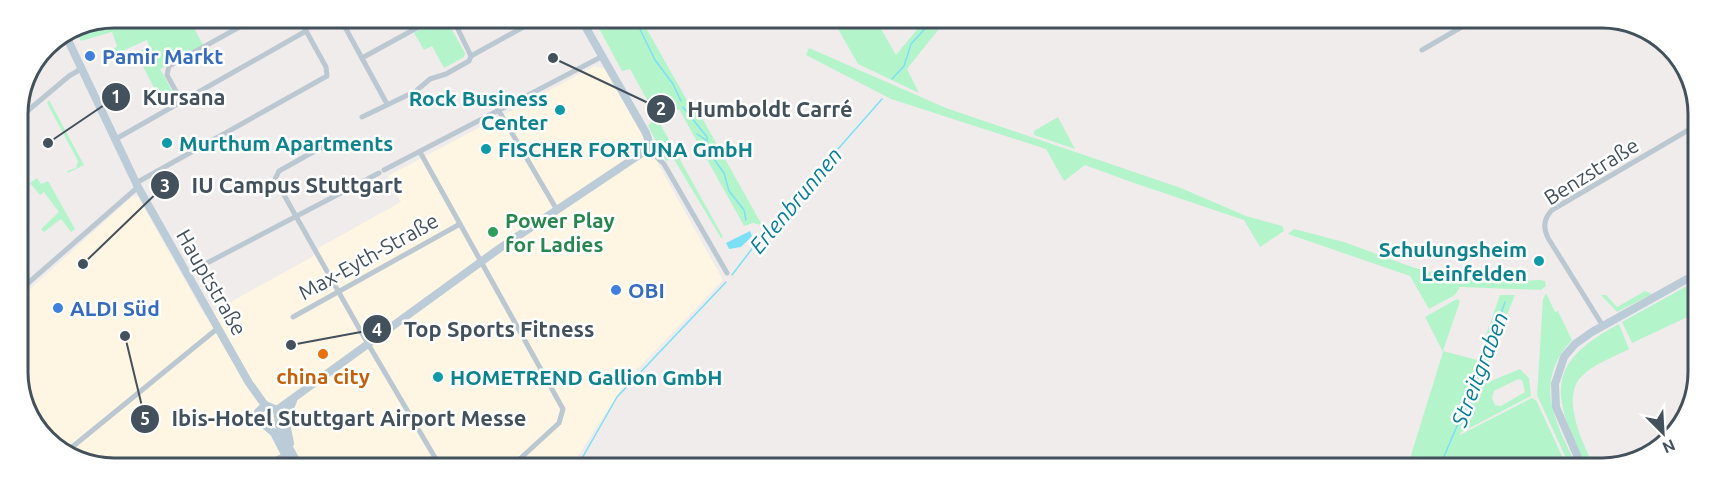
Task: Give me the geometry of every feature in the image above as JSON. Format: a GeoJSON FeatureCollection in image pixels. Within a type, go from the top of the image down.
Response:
{"type":"FeatureCollection","features":[{"type":"Feature","properties":{"kind":"main road"},"geometry":{"type":"LineString","coordinates":[[290,458],[268,426],[259,420],[268,407],[296,396],[481,262],[636,158],[647,148],[646,133],[588,28]]}},
{"type":"Feature","properties":{"kind":"main road","name":"Hauptstraße"},"geometry":{"type":"LineString","coordinates":[[69,42],[137,185],[249,383],[268,407]]}},
{"type":"Feature","properties":{"kind":"main road"},"geometry":{"type":"LineString","coordinates":[[1578,458],[1558,413],[1555,384],[1559,368],[1571,348],[1604,326],[1688,279]]}},
{"type":"Feature","properties":{"kind":"main road"},"geometry":{"type":"LineString","coordinates":[[292,458],[285,420],[296,396]]}},
{"type":"Feature","properties":{"kind":"main road"},"geometry":{"type":"LineString","coordinates":[[268,407],[277,421],[291,458]]}},
{"type":"Feature","properties":{"kind":"main road"},"geometry":{"type":"LineString","coordinates":[[268,426],[277,421]]}},
{"type":"Feature","properties":{"kind":"street"},"geometry":{"type":"LineString","coordinates":[[182,102],[167,75],[169,66],[238,28]]}},
{"type":"Feature","properties":{"kind":"street"},"geometry":{"type":"LineString","coordinates":[[28,283],[137,185],[324,79],[328,71],[304,28]]}},
{"type":"Feature","properties":{"kind":"street"},"geometry":{"type":"LineString","coordinates":[[346,28],[387,104]]}},
{"type":"Feature","properties":{"kind":"street"},"geometry":{"type":"LineString","coordinates":[[362,58],[417,28]]}},
{"type":"Feature","properties":{"kind":"street"},"geometry":{"type":"LineString","coordinates":[[457,28],[471,56]]}},
{"type":"Feature","properties":{"kind":"street"},"geometry":{"type":"LineString","coordinates":[[363,117],[395,102],[430,79],[446,74],[469,61],[471,56],[522,28]]}},
{"type":"Feature","properties":{"kind":"street"},"geometry":{"type":"LineString","coordinates":[[1422,50],[1460,28]]}},
{"type":"Feature","properties":{"kind":"street"},"geometry":{"type":"LineString","coordinates":[[114,140],[306,31]]}},
{"type":"Feature","properties":{"kind":"street"},"geometry":{"type":"LineString","coordinates":[[186,274],[603,56]]}},
{"type":"Feature","properties":{"kind":"street"},"geometry":{"type":"LineString","coordinates":[[29,110],[69,76],[81,69]]}},
{"type":"Feature","properties":{"kind":"street"},"geometry":{"type":"LineString","coordinates":[[499,111],[557,210]]}},
{"type":"Feature","properties":{"kind":"street","name":"Benzstraße"},"geometry":{"type":"LineString","coordinates":[[1604,326],[1548,238],[1545,229],[1546,218],[1552,210],[1688,130]]}},
{"type":"Feature","properties":{"kind":"street"},"geometry":{"type":"LineString","coordinates":[[324,146],[279,171],[275,176],[368,344],[435,458]]}},
{"type":"Feature","properties":{"kind":"street"},"geometry":{"type":"LineString","coordinates":[[647,148],[664,164],[727,273]]}},
{"type":"Feature","properties":{"kind":"street"},"geometry":{"type":"LineString","coordinates":[[420,152],[563,409],[559,423],[521,458]]}},
{"type":"Feature","properties":{"kind":"street","name":"Max-Eyth-Straße"},"geometry":{"type":"LineString","coordinates":[[293,317],[460,224]]}},
{"type":"Feature","properties":{"kind":"street"},"geometry":{"type":"LineString","coordinates":[[72,447],[218,328]]}},
{"type":"Feature","properties":{"kind":"shaded area"},"geometry":{"type":"Polygon","coordinates":[[[595,66],[605,69],[723,280],[627,380],[577,458],[98,457],[76,450],[62,441],[46,425],[35,405],[30,389],[28,291],[133,196],[138,197],[205,316],[312,257],[320,247],[401,202],[388,176],[595,66]]]}},
{"type":"Feature","properties":{"kind":"green space"},"geometry":{"type":"Polygon","coordinates":[[[194,28],[203,45],[160,69],[176,98],[173,105],[165,109],[136,53],[149,46],[147,40],[109,57],[108,55],[117,46],[112,32],[81,41],[79,37],[103,29],[194,28]]]}},
{"type":"Feature","properties":{"kind":"green space"},"geometry":{"type":"Polygon","coordinates":[[[423,28],[451,28],[465,53],[464,57],[444,68],[432,46],[424,50],[414,33],[423,28]]]}},
{"type":"Feature","properties":{"kind":"green space"},"geometry":{"type":"Polygon","coordinates":[[[599,28],[646,28],[688,102],[692,100],[762,225],[753,223],[744,226],[679,109],[658,120],[723,237],[721,238],[675,161],[672,159],[666,161],[648,126],[656,116],[630,69],[622,71],[599,28]]]}},
{"type":"Feature","properties":{"kind":"green space"},"geometry":{"type":"Polygon","coordinates":[[[838,28],[881,28],[896,55],[918,28],[940,28],[907,69],[919,93],[858,64],[838,28]]]}},
{"type":"Feature","properties":{"kind":"green space"},"geometry":{"type":"Polygon","coordinates":[[[809,48],[946,108],[1181,188],[1246,216],[1282,226],[1284,231],[1260,247],[1244,220],[1085,165],[1064,181],[1046,149],[891,99],[806,55],[809,48]]]}},
{"type":"Feature","properties":{"kind":"green space"},"geometry":{"type":"Polygon","coordinates":[[[49,100],[84,165],[68,173],[67,171],[76,168],[78,161],[47,103],[49,100]]]}},
{"type":"Feature","properties":{"kind":"green space"},"geometry":{"type":"Polygon","coordinates":[[[1058,117],[1075,149],[1034,135],[1034,131],[1058,117]]]}},
{"type":"Feature","properties":{"kind":"green space"},"geometry":{"type":"Polygon","coordinates":[[[37,178],[41,184],[48,181],[75,229],[71,232],[61,219],[44,232],[41,229],[59,212],[44,192],[40,195],[30,183],[37,178]]]}},
{"type":"Feature","properties":{"kind":"green space"},"geometry":{"type":"Polygon","coordinates":[[[1294,229],[1344,242],[1412,267],[1446,276],[1501,281],[1540,280],[1545,281],[1546,286],[1541,290],[1460,287],[1455,295],[1429,309],[1410,276],[1288,234],[1294,229]]]}},
{"type":"Feature","properties":{"kind":"green space"},"geometry":{"type":"Polygon","coordinates":[[[1688,287],[1688,317],[1632,343],[1622,322],[1688,287]]]}},
{"type":"Feature","properties":{"kind":"green space"},"geometry":{"type":"Polygon","coordinates":[[[1645,291],[1652,294],[1617,312],[1601,295],[1606,295],[1617,307],[1645,291]]]}},
{"type":"Feature","properties":{"kind":"green space"},"geometry":{"type":"Polygon","coordinates":[[[1546,293],[1572,340],[1560,356],[1553,372],[1550,388],[1556,420],[1573,458],[1566,458],[1537,395],[1543,299],[1546,293]]]}},
{"type":"Feature","properties":{"kind":"green space"},"geometry":{"type":"Polygon","coordinates":[[[1500,295],[1515,295],[1479,386],[1520,369],[1529,378],[1531,396],[1460,435],[1532,398],[1536,400],[1563,458],[1410,458],[1443,352],[1425,317],[1457,299],[1460,301],[1443,351],[1477,360],[1500,295]],[[1518,379],[1494,391],[1492,398],[1495,405],[1501,406],[1525,392],[1522,380],[1518,379]]]}},
{"type":"Feature","properties":{"kind":"green space"},"geometry":{"type":"Polygon","coordinates":[[[1619,324],[1629,349],[1591,368],[1581,377],[1575,387],[1573,398],[1576,423],[1590,458],[1581,458],[1567,422],[1562,403],[1561,385],[1566,369],[1576,354],[1594,339],[1619,324]]]}},
{"type":"Feature","properties":{"kind":"water"},"geometry":{"type":"Polygon","coordinates":[[[750,231],[752,236],[741,247],[729,249],[726,243],[750,231]]]}},
{"type":"Feature","properties":{"kind":"waterway"},"geometry":{"type":"LineString","coordinates":[[639,28],[655,60],[673,84],[681,101]]}},
{"type":"Feature","properties":{"kind":"waterway","name":"Erlenbrunnen"},"geometry":{"type":"LineString","coordinates":[[892,79],[904,66],[911,44],[926,28]]}},
{"type":"Feature","properties":{"kind":"waterway","name":"Erlenbrunnen"},"geometry":{"type":"LineString","coordinates":[[732,275],[764,233],[882,99]]}},
{"type":"Feature","properties":{"kind":"waterway"},"geometry":{"type":"LineString","coordinates":[[683,107],[707,137],[708,151],[724,173],[729,191],[744,210],[746,220]]}},
{"type":"Feature","properties":{"kind":"waterway"},"geometry":{"type":"LineString","coordinates":[[697,134],[706,140]]}},
{"type":"Feature","properties":{"kind":"waterway","name":"Erlenbrunnen"},"geometry":{"type":"LineString","coordinates":[[582,458],[617,397],[726,282]]}},
{"type":"Feature","properties":{"kind":"waterway","name":"Streitgraben"},"geometry":{"type":"LineString","coordinates":[[1443,458],[1482,368],[1505,302]]}},
{"type":"Feature","properties":{"kind":"place","name":"Pamir Markt"},"geometry":{"type":"Point","coordinates":[90,56]}},
{"type":"Feature","properties":{"kind":"place","name":"Humboldt Carré"},"geometry":{"type":"Point","coordinates":[553,58]}},
{"type":"Feature","properties":{"kind":"place","name":"Rock Business Center"},"geometry":{"type":"Point","coordinates":[560,110]}},
{"type":"Feature","properties":{"kind":"place","name":"Kursana"},"geometry":{"type":"Point","coordinates":[48,143]}},
{"type":"Feature","properties":{"kind":"place","name":"Murthum Apartments"},"geometry":{"type":"Point","coordinates":[167,143]}},
{"type":"Feature","properties":{"kind":"place","name":"FISCHER FORTUNA GmbH"},"geometry":{"type":"Point","coordinates":[486,149]}},
{"type":"Feature","properties":{"kind":"place","name":"Power Play for Ladies"},"geometry":{"type":"Point","coordinates":[493,232]}},
{"type":"Feature","properties":{"kind":"place","name":"Schulungsheim Leinfelden"},"geometry":{"type":"Point","coordinates":[1539,261]}},
{"type":"Feature","properties":{"kind":"place","name":"IU Campus Stuttgart"},"geometry":{"type":"Point","coordinates":[83,264]}},
{"type":"Feature","properties":{"kind":"place","name":"OBI"},"geometry":{"type":"Point","coordinates":[616,290]}},
{"type":"Feature","properties":{"kind":"place","name":"ALDI Süd"},"geometry":{"type":"Point","coordinates":[58,308]}},
{"type":"Feature","properties":{"kind":"place","name":"Ibis-Hotel Stuttgart Airport Messe"},"geometry":{"type":"Point","coordinates":[125,336]}},
{"type":"Feature","properties":{"kind":"place","name":"Top Sports Fitness"},"geometry":{"type":"Point","coordinates":[291,345]}},
{"type":"Feature","properties":{"kind":"place","name":"china city"},"geometry":{"type":"Point","coordinates":[323,354]}},
{"type":"Feature","properties":{"kind":"place","name":"HOMETREND Gallion GmbH"},"geometry":{"type":"Point","coordinates":[438,377]}}]}
